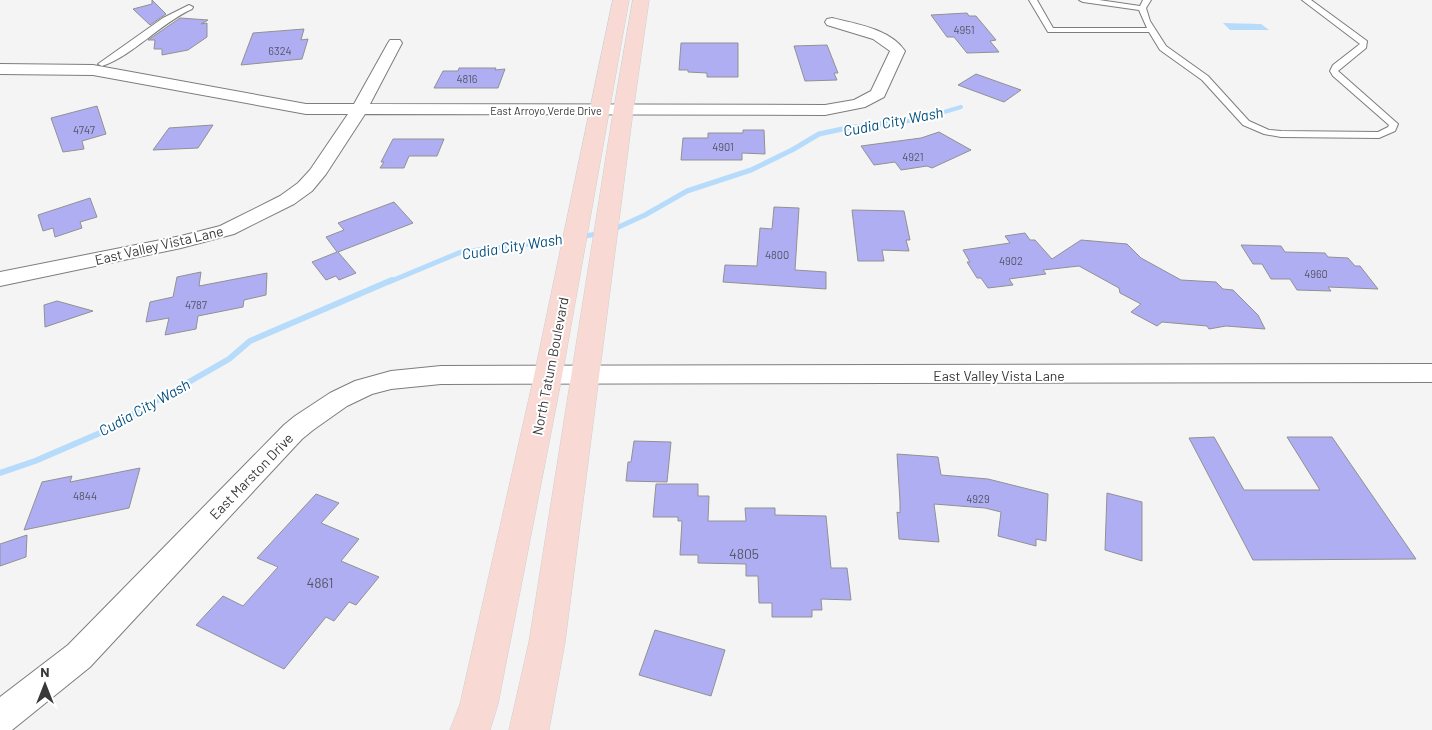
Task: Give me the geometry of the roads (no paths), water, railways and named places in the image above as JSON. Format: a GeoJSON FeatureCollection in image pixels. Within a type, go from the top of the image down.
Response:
{"type":"FeatureCollection","features":[{"type":"Feature","properties":{"kind":"main road","name":"North Tatum Boulevard"},"geometry":{"type":"LineString","coordinates":[[529,730],[547,642],[567,376],[612,110],[621,0]]}},
{"type":"Feature","properties":{"kind":"main road","name":"North Tatum Boulevard"},"geometry":{"type":"LineString","coordinates":[[612,110],[641,0]]}},
{"type":"Feature","properties":{"kind":"main road","name":"North Tatum Boulevard"},"geometry":{"type":"LineString","coordinates":[[470,730],[479,704],[567,376]]}},
{"type":"Feature","properties":{"kind":"street","name":"East Arroyo Verde Drive"},"geometry":{"type":"LineString","coordinates":[[0,69],[97,67],[306,109],[825,110],[843,108],[870,100],[878,94],[898,51],[895,45],[886,39],[832,22]]}},
{"type":"Feature","properties":{"kind":"street","name":"East Valley Vista Lane"},"geometry":{"type":"LineString","coordinates":[[0,279],[181,242],[228,230],[287,200],[305,187],[317,174],[358,110],[395,43]]}},
{"type":"Feature","properties":{"kind":"street","name":"East Valley Vista Lane"},"geometry":{"type":"LineString","coordinates":[[567,376],[1432,373]]}},
{"type":"Feature","properties":{"kind":"street","name":"East Marston Drive"},"geometry":{"type":"LineString","coordinates":[[0,718],[79,656],[293,432],[315,413],[346,394],[389,380],[441,375],[567,376]]}},
{"type":"Feature","properties":{"kind":"lane"},"geometry":{"type":"LineString","coordinates":[[1032,0],[1051,30],[1152,30]]}},
{"type":"Feature","properties":{"kind":"lane"},"geometry":{"type":"LineString","coordinates":[[1084,0],[1144,4],[1146,21],[1163,48],[1205,78],[1241,119],[1256,128],[1281,134],[1379,135],[1392,129],[1394,124],[1388,117],[1337,76],[1334,71],[1336,67],[1363,46],[1364,43],[1306,0]]}},
{"type":"Feature","properties":{"kind":"lane"},"geometry":{"type":"LineString","coordinates":[[97,67],[120,55],[162,21],[189,7]]}},
{"type":"Feature","properties":{"kind":"water"},"geometry":{"type":"Polygon","coordinates":[[[1223,23],[1261,24],[1269,30],[1230,30],[1223,23]]]}},
{"type":"Feature","properties":{"kind":"waterway","name":"Cudia City Wash"},"geometry":{"type":"LineString","coordinates":[[875,125],[917,120],[961,107]]}},
{"type":"Feature","properties":{"kind":"waterway","name":"Cudia City Wash"},"geometry":{"type":"LineString","coordinates":[[612,230],[645,215],[687,191],[751,170],[792,150],[819,134],[886,123]]}},
{"type":"Feature","properties":{"kind":"waterway","name":"Cudia City Wash"},"geometry":{"type":"LineString","coordinates":[[580,237],[602,233]]}},
{"type":"Feature","properties":{"kind":"waterway","name":"Cudia City Wash"},"geometry":{"type":"LineString","coordinates":[[389,282],[461,252],[570,239]]}},
{"type":"Feature","properties":{"kind":"waterway","name":"Cudia City Wash"},"geometry":{"type":"LineString","coordinates":[[0,473],[35,461],[100,433],[229,359],[250,341],[392,280]]}}]}
